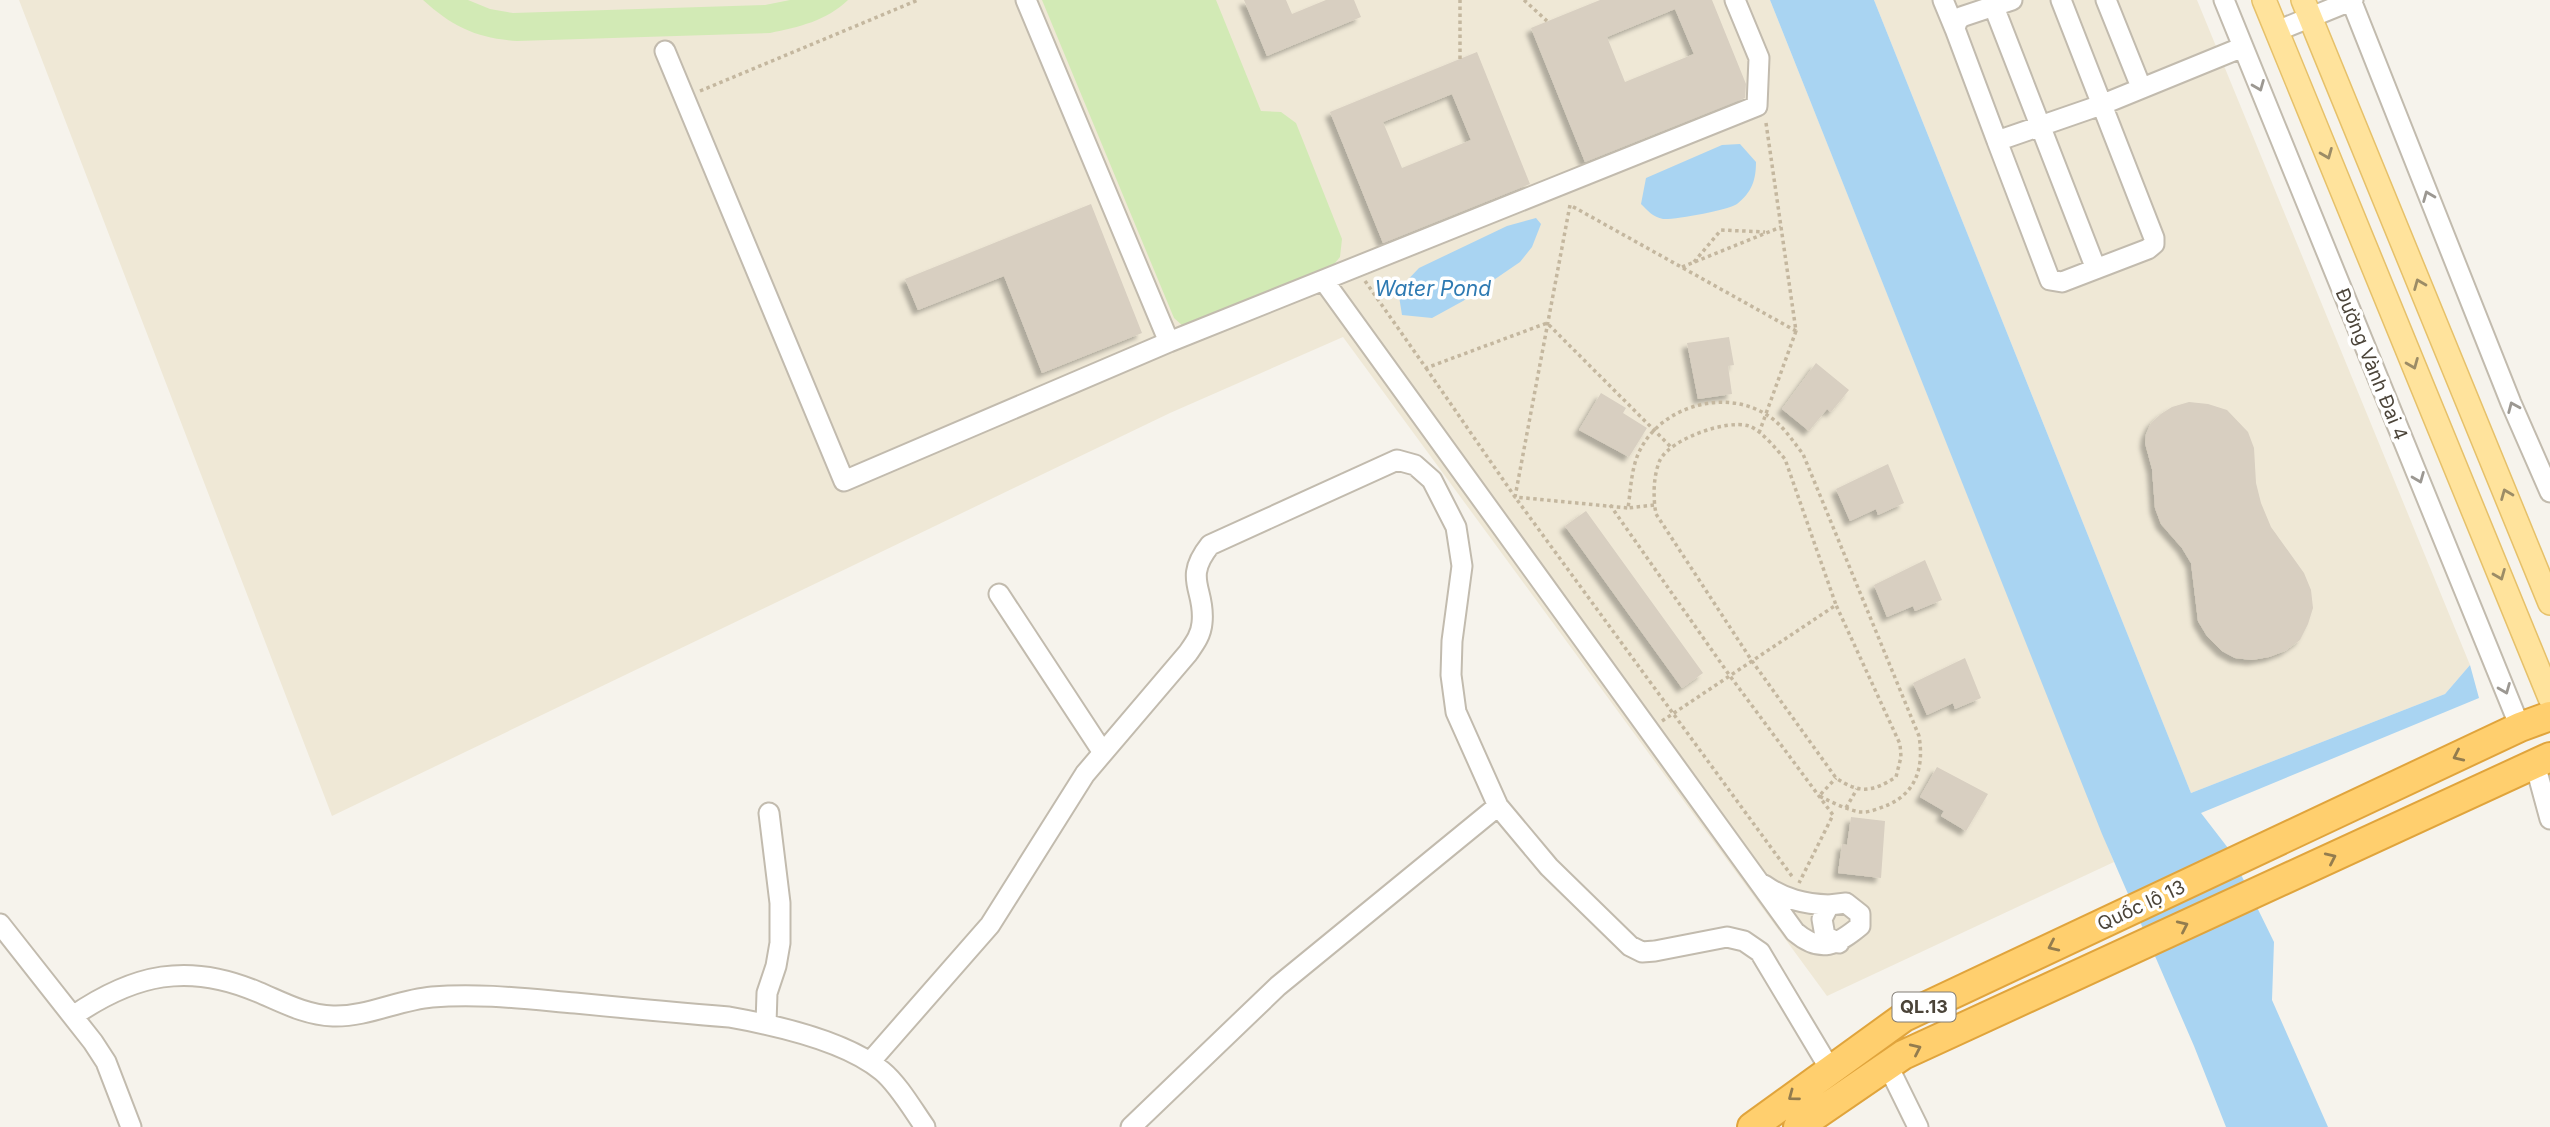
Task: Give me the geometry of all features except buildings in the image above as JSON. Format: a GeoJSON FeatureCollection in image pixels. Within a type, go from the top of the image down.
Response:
{"type":"FeatureCollection","features":[{"type":"Feature","properties":{"kind":"highway","name":"Quốc lộ 13"},"geometry":{"type":"LineString","coordinates":[[1752,1127],[1904,1017],[2520,727],[2550,716]]}},
{"type":"Feature","properties":{"kind":"highway"},"geometry":{"type":"LineString","coordinates":[[2520,727],[2543,761]]}},
{"type":"Feature","properties":{"kind":"highway","name":"Quốc lộ 13"},"geometry":{"type":"LineString","coordinates":[[1798,1127],[1903,1055],[2543,761]]}},
{"type":"Feature","properties":{"kind":"main road","name":"Đường Vành Đai 4"},"geometry":{"type":"LineString","coordinates":[[2264,0],[2550,698]]}},
{"type":"Feature","properties":{"kind":"main road"},"geometry":{"type":"LineString","coordinates":[[2307,9],[2550,603]]}},
{"type":"Feature","properties":{"kind":"street"},"geometry":{"type":"LineString","coordinates":[[1026,0],[1169,342]]}},
{"type":"Feature","properties":{"kind":"street"},"geometry":{"type":"LineString","coordinates":[[665,51],[844,481],[1169,342],[1757,106],[1759,58],[1735,0]]}},
{"type":"Feature","properties":{"kind":"street"},"geometry":{"type":"LineString","coordinates":[[1943,0],[2050,280],[2062,282],[2148,249],[2154,244],[2154,238],[2061,0]]}},
{"type":"Feature","properties":{"kind":"street"},"geometry":{"type":"LineString","coordinates":[[2106,0],[2141,87]]}},
{"type":"Feature","properties":{"kind":"street","name":"Đường Vành Đai 4"},"geometry":{"type":"LineString","coordinates":[[2224,0],[2520,727]]}},
{"type":"Feature","properties":{"kind":"street"},"geometry":{"type":"LineString","coordinates":[[2277,31],[2307,9],[2351,0],[2511,403],[2550,492]]}},
{"type":"Feature","properties":{"kind":"street"},"geometry":{"type":"LineString","coordinates":[[1955,29],[1961,18],[2003,4],[2039,126],[2096,269]]}},
{"type":"Feature","properties":{"kind":"street"},"geometry":{"type":"LineString","coordinates":[[1997,141],[2101,105],[2243,47]]}},
{"type":"Feature","properties":{"kind":"street"},"geometry":{"type":"LineString","coordinates":[[1324,281],[1795,932],[1807,942],[1822,945],[1839,943],[1860,926],[1860,914],[1846,903],[1808,904],[1796,893],[1779,895],[1759,881]]}},
{"type":"Feature","properties":{"kind":"street"},"geometry":{"type":"LineString","coordinates":[[870,1062],[989,925],[1085,774],[1199,637],[1203,621],[1196,578],[1199,559],[1210,545],[1397,460],[1415,465],[1432,480],[1457,527],[1462,566],[1451,664],[1456,712],[1498,806],[1549,867],[1630,946],[1642,952],[1654,951],[1727,937],[1744,941],[1760,951],[1830,1069]]}},
{"type":"Feature","properties":{"kind":"street"},"geometry":{"type":"LineString","coordinates":[[999,594],[1102,751]]}},
{"type":"Feature","properties":{"kind":"street"},"geometry":{"type":"LineString","coordinates":[[2543,761],[2550,819]]}},
{"type":"Feature","properties":{"kind":"street"},"geometry":{"type":"LineString","coordinates":[[1139,1125],[1278,986],[1498,806]]}},
{"type":"Feature","properties":{"kind":"street"},"geometry":{"type":"LineString","coordinates":[[766,1024],[767,993],[776,966],[779,943],[780,903],[769,813]]}},
{"type":"Feature","properties":{"kind":"street"},"geometry":{"type":"LineString","coordinates":[[1829,905],[1822,919],[1825,936],[1839,943]]}},
{"type":"Feature","properties":{"kind":"street"},"geometry":{"type":"LineString","coordinates":[[0,924],[106,1062],[131,1127]]}},
{"type":"Feature","properties":{"kind":"street"},"geometry":{"type":"LineString","coordinates":[[73,1016],[100,997],[135,982],[173,975],[223,979],[291,1008],[332,1016],[369,1012],[431,997],[499,996],[729,1017],[766,1024],[832,1044],[870,1062],[884,1072],[925,1127]]}},
{"type":"Feature","properties":{"kind":"street"},"geometry":{"type":"LineString","coordinates":[[1888,1066],[1918,1127]]}},
{"type":"Feature","properties":{"kind":"path"},"geometry":{"type":"LineString","coordinates":[[685,97],[918,0]]}},
{"type":"Feature","properties":{"kind":"path"},"geometry":{"type":"LineString","coordinates":[[1460,0],[1460,59]]}},
{"type":"Feature","properties":{"kind":"path"},"geometry":{"type":"LineString","coordinates":[[1524,0],[1547,21]]}},
{"type":"Feature","properties":{"kind":"path"},"geometry":{"type":"LineString","coordinates":[[1757,106],[1766,123],[1796,331],[1759,433]]}},
{"type":"Feature","properties":{"kind":"path"},"geometry":{"type":"LineString","coordinates":[[1515,497],[1570,205],[1796,331]]}},
{"type":"Feature","properties":{"kind":"path"},"geometry":{"type":"LineString","coordinates":[[1682,267],[1781,227]]}},
{"type":"Feature","properties":{"kind":"path"},"geometry":{"type":"LineString","coordinates":[[1693,263],[1721,230],[1767,232]]}},
{"type":"Feature","properties":{"kind":"path"},"geometry":{"type":"LineString","coordinates":[[1356,268],[1515,497],[1674,713],[1796,893]]}},
{"type":"Feature","properties":{"kind":"path"},"geometry":{"type":"LineString","coordinates":[[1426,368],[1547,323]]}},
{"type":"Feature","properties":{"kind":"path"},"geometry":{"type":"LineString","coordinates":[[1547,323],[1673,448]]}},
{"type":"Feature","properties":{"kind":"path"},"geometry":{"type":"LineString","coordinates":[[1628,508],[1634,463],[1642,447],[1670,417],[1691,406],[1741,404],[1766,414],[1786,431],[1803,454],[1919,736],[1922,754],[1919,773],[1913,787],[1899,800],[1882,807],[1864,812],[1846,808],[1819,796]]}},
{"type":"Feature","properties":{"kind":"path"},"geometry":{"type":"LineString","coordinates":[[1714,426],[1749,426],[1770,441],[1785,459],[1836,605],[1900,744],[1896,777],[1867,790],[1851,788],[1836,778],[1752,661],[1656,514],[1653,496],[1661,459],[1673,448],[1714,426]]}},
{"type":"Feature","properties":{"kind":"path"},"geometry":{"type":"LineString","coordinates":[[1515,497],[1628,508],[1654,505]]}},
{"type":"Feature","properties":{"kind":"path"},"geometry":{"type":"LineString","coordinates":[[1610,505],[1730,676],[1833,815],[1796,893]]}},
{"type":"Feature","properties":{"kind":"path"},"geometry":{"type":"LineString","coordinates":[[1649,730],[1836,605]]}},
{"type":"Feature","properties":{"kind":"path"},"geometry":{"type":"LineString","coordinates":[[1819,796],[1836,778]]}},
{"type":"Feature","properties":{"kind":"path"},"geometry":{"type":"LineString","coordinates":[[1846,808],[1857,789]]}},
{"type":"Feature","properties":{"kind":"shaded area"},"geometry":{"type":"Polygon","coordinates":[[[19,0],[1770,0],[2114,862],[1827,996],[1343,337],[1170,413],[332,816],[19,0]]]}},
{"type":"Feature","properties":{"kind":"shaded area"},"geometry":{"type":"Polygon","coordinates":[[[1874,0],[2197,0],[2470,665],[2445,694],[2191,793],[1874,0]]]}},
{"type":"Feature","properties":{"kind":"green space"},"geometry":{"type":"Polygon","coordinates":[[[423,0],[468,0],[490,9],[513,13],[765,5],[790,0],[848,0],[821,18],[770,33],[517,41],[466,30],[423,0]]]}},
{"type":"Feature","properties":{"kind":"green space"},"geometry":{"type":"Polygon","coordinates":[[[1042,0],[1216,0],[1261,111],[1281,112],[1296,123],[1342,239],[1340,257],[1330,269],[1184,327],[1174,318],[1042,0]]]}},
{"type":"Feature","properties":{"kind":"water"},"geometry":{"type":"Polygon","coordinates":[[[1770,0],[1874,0],[2191,793],[2445,694],[2470,665],[2479,698],[2201,813],[2228,848],[2274,942],[2272,1000],[2328,1127],[2226,1127],[2102,834],[1770,0]]]}},
{"type":"Feature","properties":{"kind":"water"},"geometry":{"type":"Polygon","coordinates":[[[1740,144],[1756,162],[1756,168],[1750,190],[1737,204],[1701,214],[1663,219],[1653,215],[1641,204],[1646,178],[1722,145],[1740,144]]]}},
{"type":"Feature","properties":{"kind":"water","name":"Water Pond"},"geometry":{"type":"Polygon","coordinates":[[[1536,218],[1541,224],[1532,247],[1520,262],[1463,301],[1432,318],[1402,315],[1398,290],[1419,268],[1507,226],[1536,218]]]}}]}
